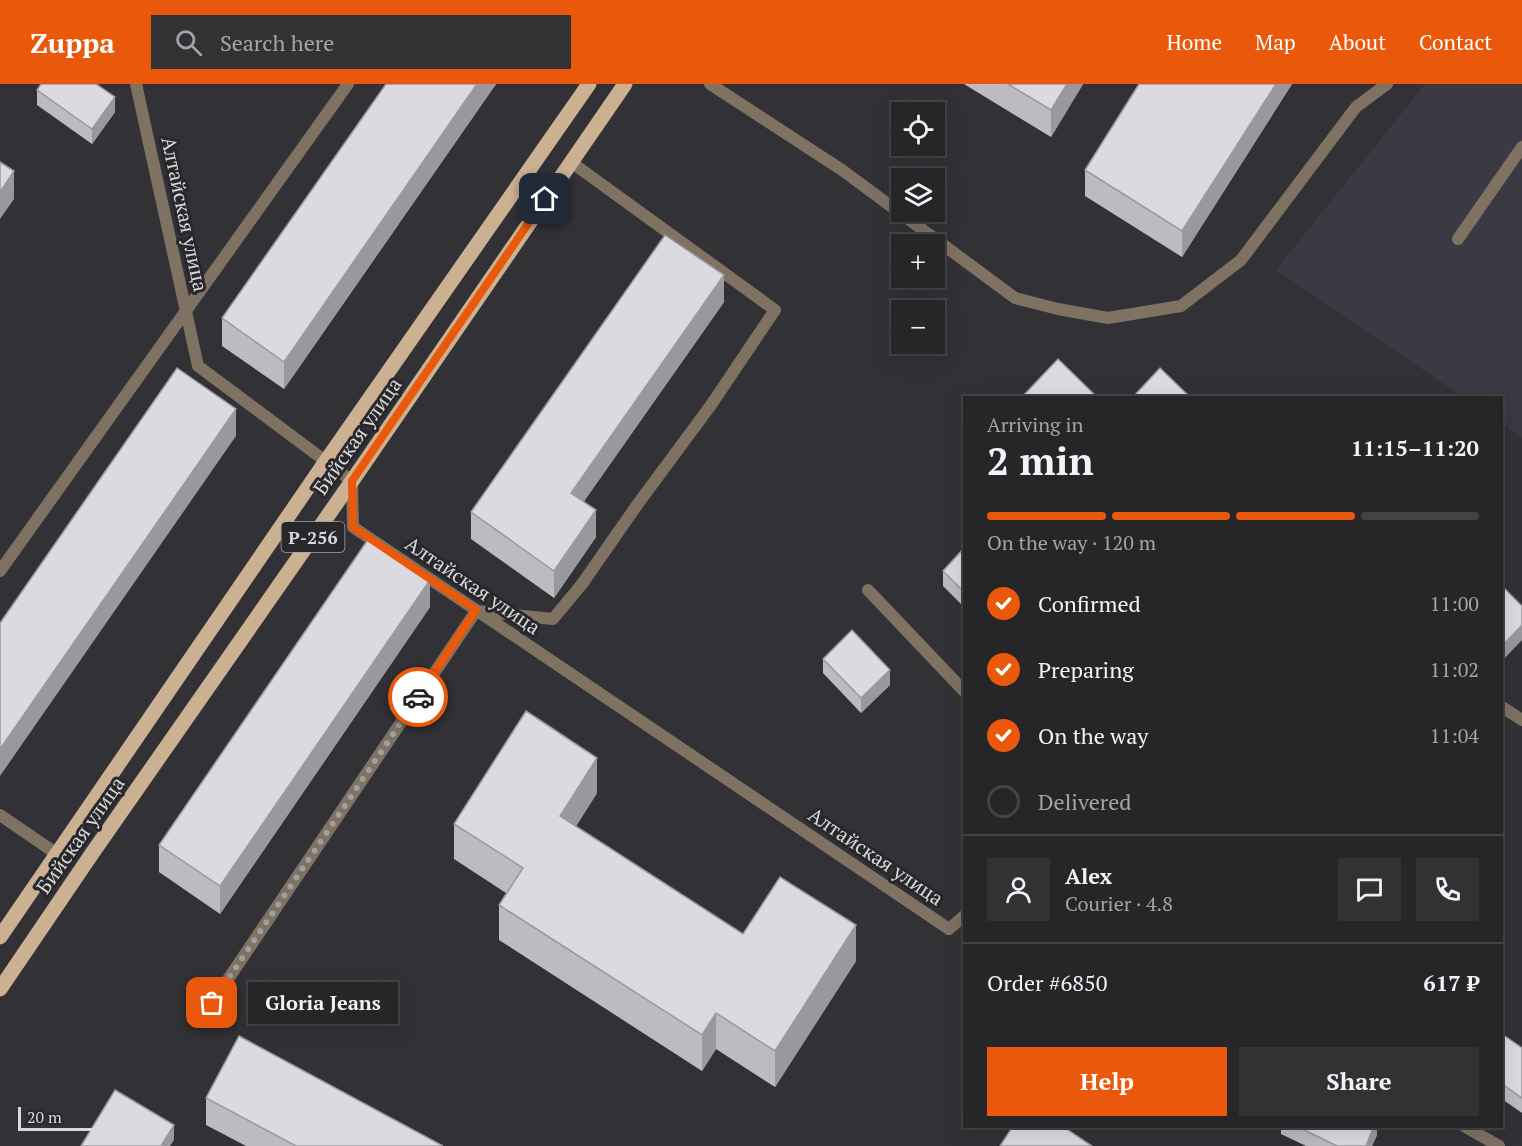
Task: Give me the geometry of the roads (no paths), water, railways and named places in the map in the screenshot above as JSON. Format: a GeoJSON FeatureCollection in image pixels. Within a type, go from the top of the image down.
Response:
{"type":"FeatureCollection","features":[{"type":"Feature","properties":{"kind":"main road","name":"Бийская улица"},"geometry":{"type":"LineString","coordinates":[[0,937],[326,461],[589,84]]}},
{"type":"Feature","properties":{"kind":"main road","name":"Бийская улица"},"geometry":{"type":"LineString","coordinates":[[0,988],[625,84]]}},
{"type":"Feature","properties":{"kind":"street","name":"Алтайская улица"},"geometry":{"type":"LineString","coordinates":[[136,84],[198,366],[352,481],[353,527],[949,929],[963,917]]}},
{"type":"Feature","properties":{"kind":"street"},"geometry":{"type":"LineString","coordinates":[[0,572],[348,84]]}},
{"type":"Feature","properties":{"kind":"street"},"geometry":{"type":"LineString","coordinates":[[710,84],[842,170],[1015,298],[1108,318],[1181,306],[1241,260],[1356,107],[1387,84]]}},
{"type":"Feature","properties":{"kind":"street"},"geometry":{"type":"LineString","coordinates":[[1458,239],[1522,147]]}},
{"type":"Feature","properties":{"kind":"street"},"geometry":{"type":"LineString","coordinates":[[212,1003],[476,610],[553,620],[582,584],[711,405],[775,310],[571,162]]}},
{"type":"Feature","properties":{"kind":"street"},"geometry":{"type":"LineString","coordinates":[[867,590],[963,690]]}},
{"type":"Feature","properties":{"kind":"street"},"geometry":{"type":"LineString","coordinates":[[1503,708],[1522,720]]}},
{"type":"Feature","properties":{"kind":"street"},"geometry":{"type":"LineString","coordinates":[[0,815],[57,854]]}},
{"type":"Feature","properties":{"kind":"street"},"geometry":{"type":"LineString","coordinates":[[1467,1128],[1498,1146]]}},
{"type":"Feature","properties":{"kind":"place","name":"Gloria Jeans"},"geometry":{"type":"Point","coordinates":[212,1003]}}]}
